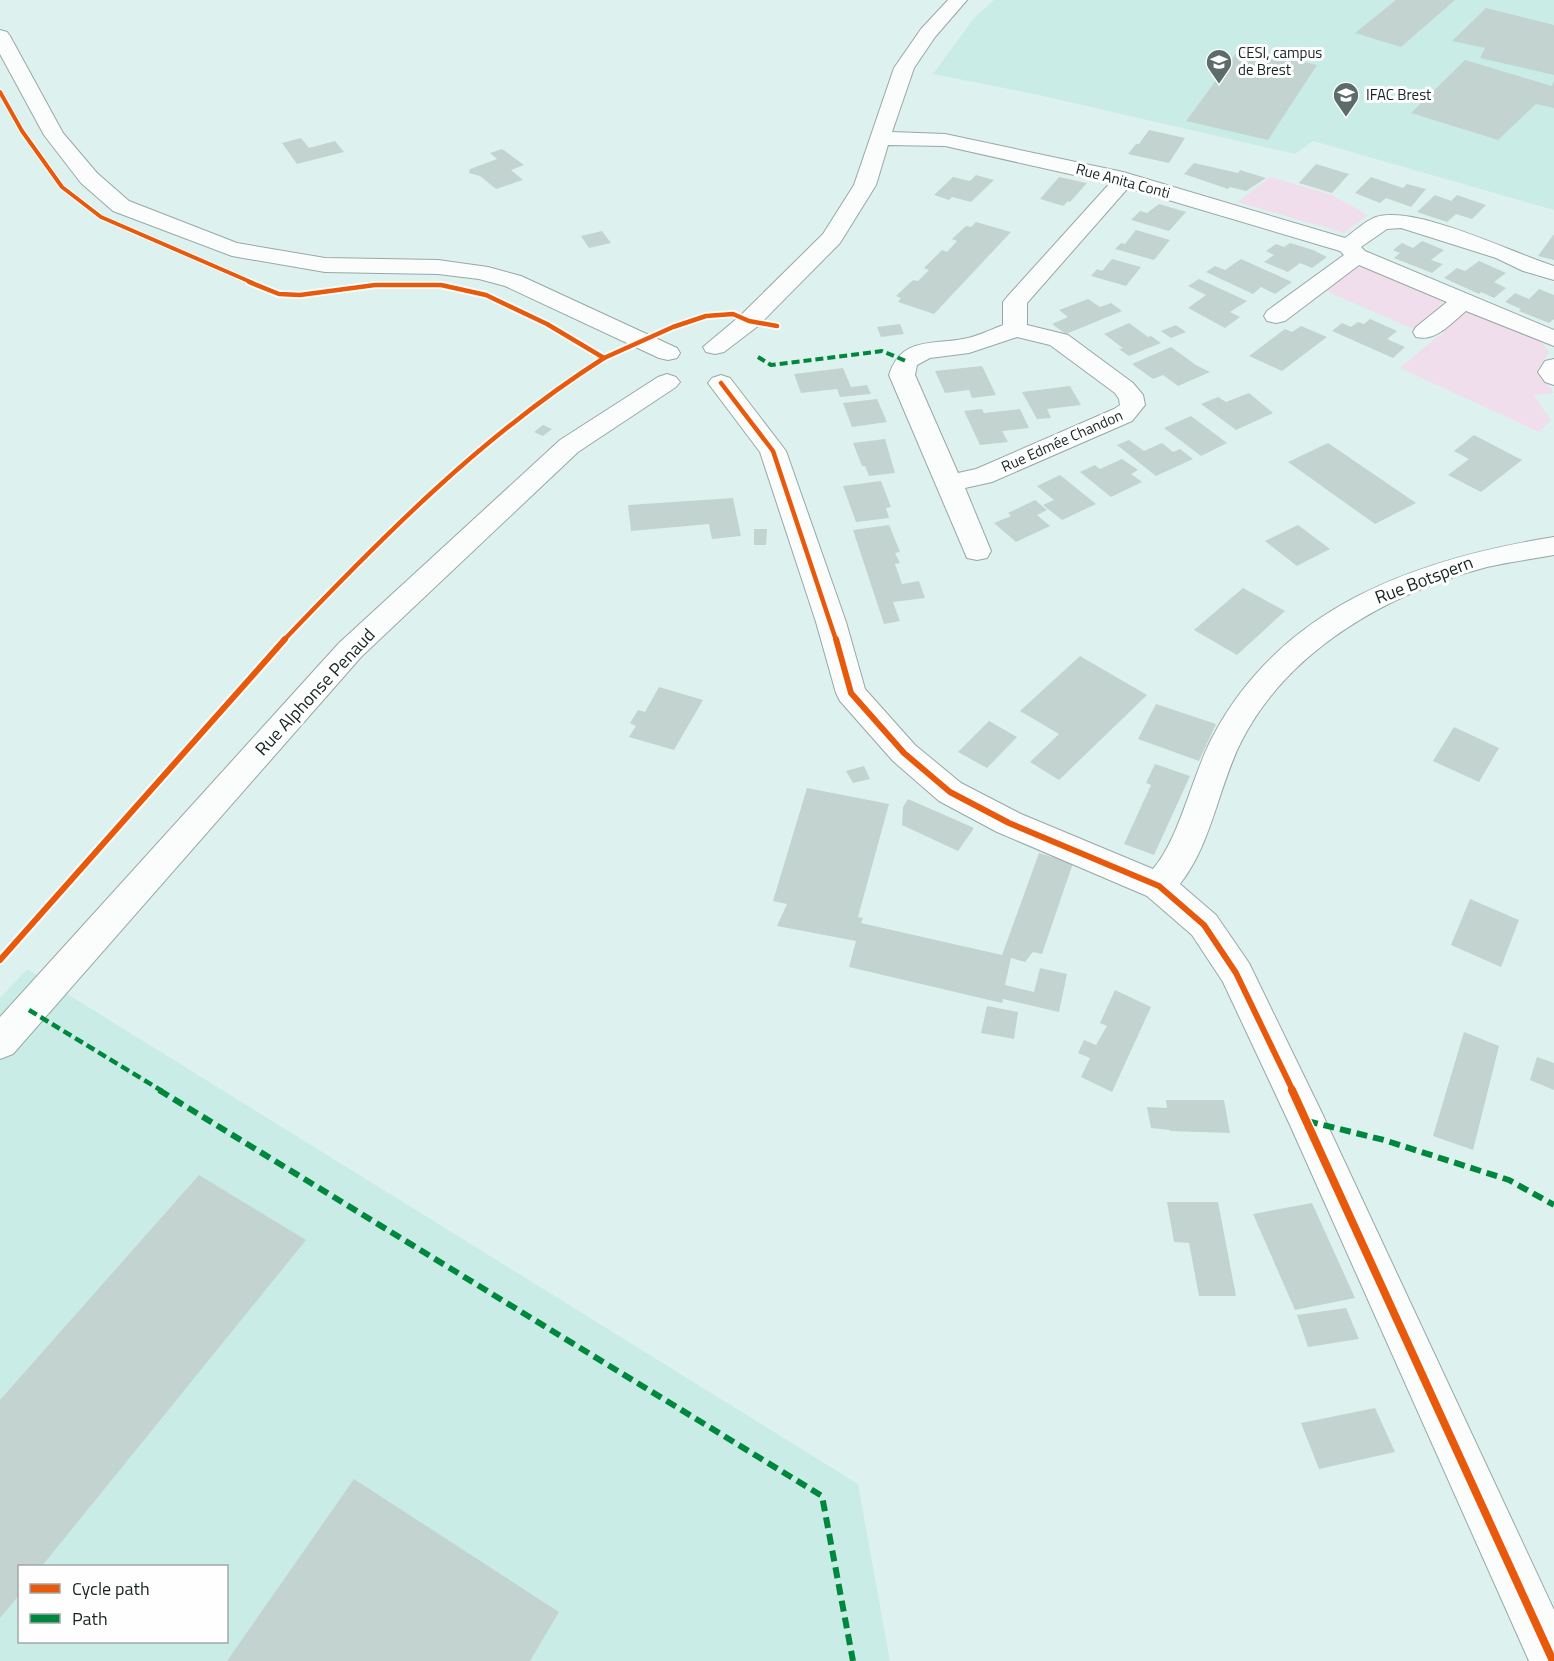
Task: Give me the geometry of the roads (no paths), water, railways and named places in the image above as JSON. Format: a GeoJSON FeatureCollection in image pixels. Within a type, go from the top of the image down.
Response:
{"type":"FeatureCollection","features":[{"type":"Feature","properties":{"kind":"street"},"geometry":{"type":"LineString","coordinates":[[684,376],[729,378],[734,364],[724,351],[715,347],[749,321],[832,237],[865,185],[904,68],[928,33],[958,0]]}},
{"type":"Feature","properties":{"kind":"street"},"geometry":{"type":"LineString","coordinates":[[0,36],[7,65],[54,135],[89,178],[121,206],[232,249],[325,265],[438,267],[480,272],[513,281],[684,376],[772,452],[831,622],[851,693],[904,753],[950,792],[1009,823],[1159,885],[1204,925],[1236,974],[1307,1121],[1553,1661]]}},
{"type":"Feature","properties":{"kind":"street","name":"Rue Anita Conti"},"geometry":{"type":"LineString","coordinates":[[880,138],[945,140],[1123,179],[1353,251],[1554,339]]}},
{"type":"Feature","properties":{"kind":"street"},"geometry":{"type":"LineString","coordinates":[[977,550],[902,375],[906,361],[924,351],[969,346],[1015,329],[1015,302],[1116,191],[1123,179]]}},
{"type":"Feature","properties":{"kind":"street"},"geometry":{"type":"LineString","coordinates":[[1276,316],[1353,251],[1381,224],[1402,221],[1504,253],[1531,266],[1554,273]]}},
{"type":"Feature","properties":{"kind":"street"},"geometry":{"type":"LineString","coordinates":[[1425,332],[1463,301]]}},
{"type":"Feature","properties":{"kind":"street","name":"Rue Edmée Chandon"},"geometry":{"type":"LineString","coordinates":[[949,483],[983,476],[1131,410],[1134,403],[1132,395],[1059,340],[1015,329]]}},
{"type":"Feature","properties":{"kind":"street","name":"Rue Alphonse Penaud"},"geometry":{"type":"LineString","coordinates":[[0,1042],[351,650],[570,446],[684,376],[690,345],[715,347]]}},
{"type":"Feature","properties":{"kind":"street"},"geometry":{"type":"LineString","coordinates":[[1554,366],[1551,372],[1554,377]]}},
{"type":"Feature","properties":{"kind":"street","name":"Rue Botspern"},"geometry":{"type":"LineString","coordinates":[[1159,885],[1176,865],[1227,740],[1242,712],[1276,669],[1322,630],[1358,607],[1397,587],[1439,571],[1484,558],[1554,546]]}},
{"type":"Feature","properties":{"kind":"place","name":"CESI, campus de Brest"},"geometry":{"type":"Point","coordinates":[1219,85]}},
{"type":"Feature","properties":{"kind":"place","name":"IFAC Brest"},"geometry":{"type":"Point","coordinates":[1346,118]}}]}
